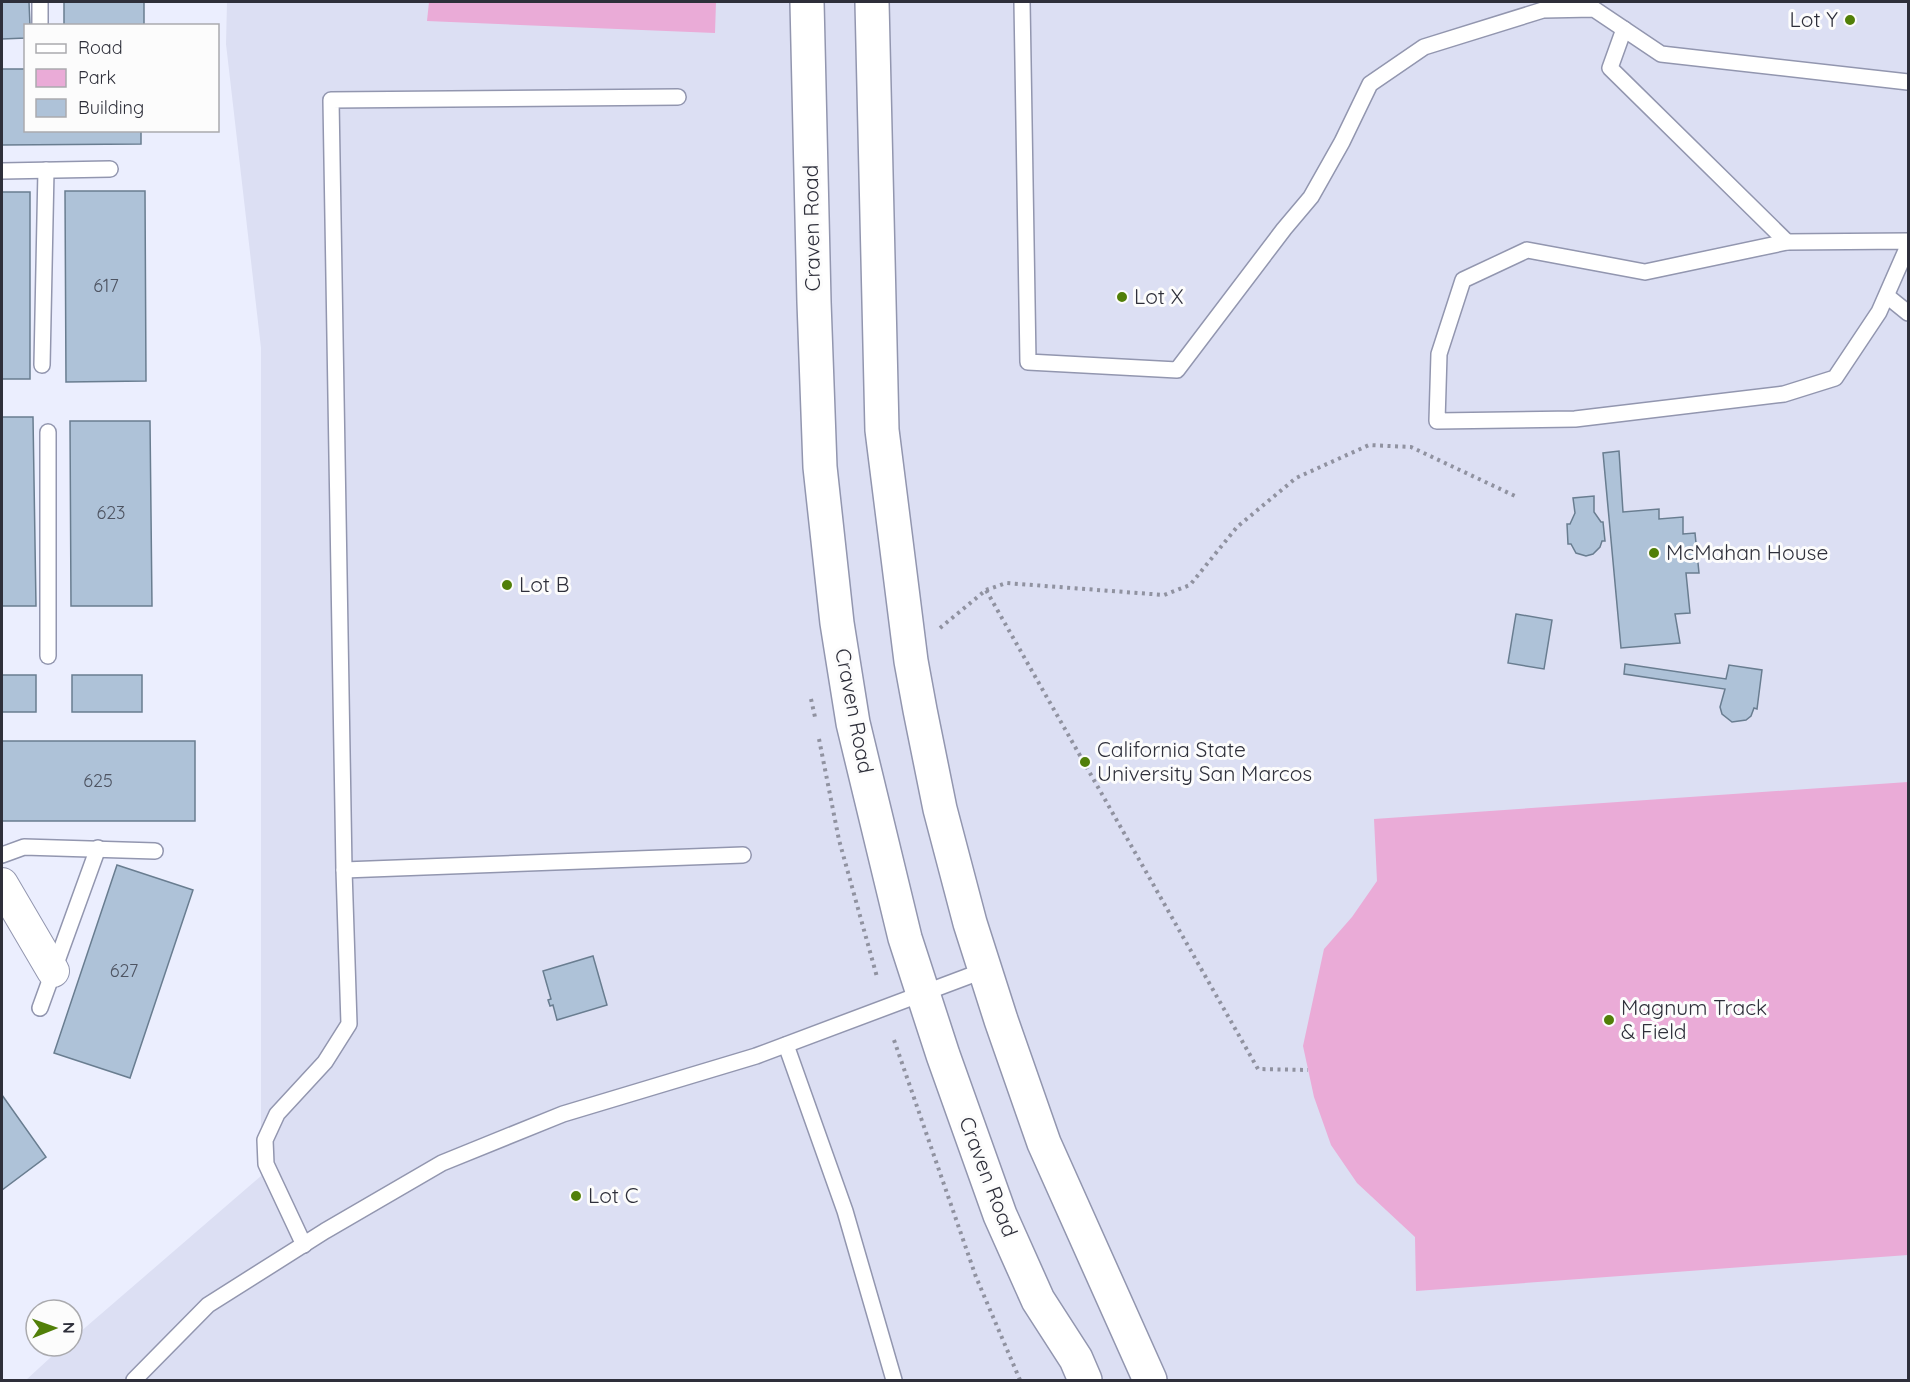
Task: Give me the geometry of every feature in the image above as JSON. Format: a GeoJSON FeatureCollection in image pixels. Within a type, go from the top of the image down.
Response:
{"type":"FeatureCollection","features":[{"type":"Feature","properties":{"kind":"main road","name":"Craven Road"},"geometry":{"type":"LineString","coordinates":[[807,2],[820,467],[837,623],[853,723],[905,938],[1000,1215],[1038,1300],[1076,1359],[1085,1380]]}},
{"type":"Feature","properties":{"kind":"main road"},"geometry":{"type":"LineString","coordinates":[[872,2],[882,430],[909,652],[918,701],[940,809],[970,923],[1044,1143],[1150,1380]]}},
{"type":"Feature","properties":{"kind":"street"},"geometry":{"type":"LineString","coordinates":[[2,884],[53,971]]}},
{"type":"Feature","properties":{"kind":"lane"},"geometry":{"type":"LineString","coordinates":[[40,2],[40,24]]}},
{"type":"Feature","properties":{"kind":"lane"},"geometry":{"type":"LineString","coordinates":[[1022,2],[1028,362],[1177,370],[1311,197],[1342,142],[1370,84],[1424,47],[1525,9],[1594,9],[1661,54],[1908,82]]}},
{"type":"Feature","properties":{"kind":"lane"},"geometry":{"type":"LineString","coordinates":[[1624,29],[1610,68],[1787,242]]}},
{"type":"Feature","properties":{"kind":"lane"},"geometry":{"type":"LineString","coordinates":[[304,1245],[266,1164],[265,1140],[277,1114],[325,1062],[349,1024],[344,870],[331,100],[678,97]]}},
{"type":"Feature","properties":{"kind":"lane"},"geometry":{"type":"LineString","coordinates":[[2,171],[110,169]]}},
{"type":"Feature","properties":{"kind":"lane"},"geometry":{"type":"LineString","coordinates":[[42,365],[46,170]]}},
{"type":"Feature","properties":{"kind":"lane"},"geometry":{"type":"LineString","coordinates":[[1908,241],[1787,242],[1645,272],[1527,250],[1464,280],[1439,354],[1437,421],[1575,419],[1784,394],[1835,378],[1879,312],[1908,246]]}},
{"type":"Feature","properties":{"kind":"lane"},"geometry":{"type":"LineString","coordinates":[[1887,296],[1908,313]]}},
{"type":"Feature","properties":{"kind":"lane"},"geometry":{"type":"LineString","coordinates":[[48,432],[48,656]]}},
{"type":"Feature","properties":{"kind":"lane"},"geometry":{"type":"LineString","coordinates":[[2,855],[24,847],[155,850]]}},
{"type":"Feature","properties":{"kind":"lane"},"geometry":{"type":"LineString","coordinates":[[40,1008],[98,848]]}},
{"type":"Feature","properties":{"kind":"lane"},"geometry":{"type":"LineString","coordinates":[[344,870],[743,855]]}},
{"type":"Feature","properties":{"kind":"lane"},"geometry":{"type":"LineString","coordinates":[[134,1380],[208,1305],[442,1163],[563,1114],[756,1056],[985,970]]}},
{"type":"Feature","properties":{"kind":"lane"},"geometry":{"type":"LineString","coordinates":[[786,1045],[845,1210],[894,1380]]}},
{"type":"Feature","properties":{"kind":"path"},"geometry":{"type":"LineString","coordinates":[[935,633],[986,590],[1006,583],[1164,595],[1190,585],[1237,527],[1296,478],[1369,445],[1411,447],[1515,496]]}},
{"type":"Feature","properties":{"kind":"path"},"geometry":{"type":"LineString","coordinates":[[986,590],[1258,1069],[1308,1070]]}},
{"type":"Feature","properties":{"kind":"path"},"geometry":{"type":"LineString","coordinates":[[812,699],[816,722]]}},
{"type":"Feature","properties":{"kind":"path"},"geometry":{"type":"LineString","coordinates":[[818,734],[839,840],[877,977]]}},
{"type":"Feature","properties":{"kind":"path"},"geometry":{"type":"LineString","coordinates":[[894,1040],[976,1277],[1020,1380]]}},
{"type":"Feature","properties":{"kind":"shaded area","name":"California State University San Marcos"},"geometry":{"type":"Polygon","coordinates":[[[227,2],[1908,2],[1908,1380],[26,1380],[50,1358],[84,1358],[84,1329],[261,1176],[261,348],[226,44],[227,2]]]}},
{"type":"Feature","properties":{"kind":"green space"},"geometry":{"type":"Polygon","coordinates":[[[429,2],[716,2],[715,33],[427,21],[429,2]]]}},
{"type":"Feature","properties":{"kind":"green space","name":"Magnum Track & Field"},"geometry":{"type":"Polygon","coordinates":[[[1908,782],[1908,1255],[1416,1291],[1415,1237],[1357,1183],[1331,1145],[1314,1097],[1303,1046],[1324,949],[1352,917],[1377,881],[1374,819],[1908,782]]]}},
{"type":"Feature","properties":{"kind":"building"},"geometry":{"type":"Polygon","coordinates":[[[2,2],[29,2],[30,24],[24,24],[24,38],[2,39],[2,2]]]}},
{"type":"Feature","properties":{"kind":"building"},"geometry":{"type":"Polygon","coordinates":[[[64,2],[144,2],[144,24],[64,24],[64,2]]]}},
{"type":"Feature","properties":{"kind":"building"},"geometry":{"type":"Polygon","coordinates":[[[2,69],[24,69],[24,132],[141,132],[141,144],[2,145],[2,69]]]}},
{"type":"Feature","properties":{"kind":"building"},"geometry":{"type":"Polygon","coordinates":[[[65,191],[145,191],[146,381],[66,382],[65,191]]]}},
{"type":"Feature","properties":{"kind":"building"},"geometry":{"type":"Polygon","coordinates":[[[2,192],[30,192],[30,379],[2,379],[2,192]]]}},
{"type":"Feature","properties":{"kind":"building"},"geometry":{"type":"Polygon","coordinates":[[[2,417],[33,417],[36,606],[2,606],[2,417]]]}},
{"type":"Feature","properties":{"kind":"building"},"geometry":{"type":"Polygon","coordinates":[[[70,421],[150,421],[152,606],[71,606],[70,421]]]}},
{"type":"Feature","properties":{"kind":"building","name":"McMahan House"},"geometry":{"type":"Polygon","coordinates":[[[1619,451],[1623,512],[1659,509],[1659,519],[1683,517],[1683,534],[1695,533],[1699,573],[1686,573],[1690,613],[1675,614],[1680,643],[1621,648],[1603,453],[1619,451]]]}},
{"type":"Feature","properties":{"kind":"building"},"geometry":{"type":"Polygon","coordinates":[[[1594,496],[1594,512],[1603,522],[1605,541],[1602,541],[1593,554],[1586,556],[1576,553],[1571,544],[1568,544],[1567,524],[1570,524],[1575,513],[1573,498],[1594,496]]]}},
{"type":"Feature","properties":{"kind":"building"},"geometry":{"type":"Polygon","coordinates":[[[1516,614],[1552,620],[1544,669],[1508,663],[1516,614]]]}},
{"type":"Feature","properties":{"kind":"building"},"geometry":{"type":"Polygon","coordinates":[[[1625,664],[1726,679],[1729,665],[1762,670],[1757,709],[1754,708],[1751,716],[1746,720],[1732,722],[1722,714],[1720,707],[1725,689],[1624,674],[1625,664]]]}},
{"type":"Feature","properties":{"kind":"building"},"geometry":{"type":"Polygon","coordinates":[[[2,675],[36,675],[36,712],[2,712],[2,675]]]}},
{"type":"Feature","properties":{"kind":"building"},"geometry":{"type":"Polygon","coordinates":[[[72,675],[142,675],[142,712],[72,712],[72,675]]]}},
{"type":"Feature","properties":{"kind":"building"},"geometry":{"type":"Polygon","coordinates":[[[2,741],[195,741],[195,821],[2,821],[2,741]]]}},
{"type":"Feature","properties":{"kind":"building"},"geometry":{"type":"Polygon","coordinates":[[[117,865],[193,890],[130,1078],[54,1053],[117,865]]]}},
{"type":"Feature","properties":{"kind":"building"},"geometry":{"type":"Polygon","coordinates":[[[593,956],[607,1005],[557,1020],[553,1005],[550,1006],[548,1000],[551,999],[543,971],[593,956]]]}},
{"type":"Feature","properties":{"kind":"building"},"geometry":{"type":"Polygon","coordinates":[[[2,1095],[46,1157],[2,1190],[2,1095]]]}},
{"type":"Feature","properties":{"kind":"place","name":"Lot Y"},"geometry":{"type":"Point","coordinates":[1850,20]}},
{"type":"Feature","properties":{"kind":"place","name":"Lot X"},"geometry":{"type":"Point","coordinates":[1122,297]}},
{"type":"Feature","properties":{"kind":"place","name":"McMahan House"},"geometry":{"type":"Point","coordinates":[1654,553]}},
{"type":"Feature","properties":{"kind":"place","name":"Lot B"},"geometry":{"type":"Point","coordinates":[507,585]}},
{"type":"Feature","properties":{"kind":"place","name":"California State University San Marcos"},"geometry":{"type":"Point","coordinates":[1085,762]}},
{"type":"Feature","properties":{"kind":"place","name":"Magnum Track & Field"},"geometry":{"type":"Point","coordinates":[1609,1020]}},
{"type":"Feature","properties":{"kind":"place","name":"Lot C"},"geometry":{"type":"Point","coordinates":[576,1196]}}]}
